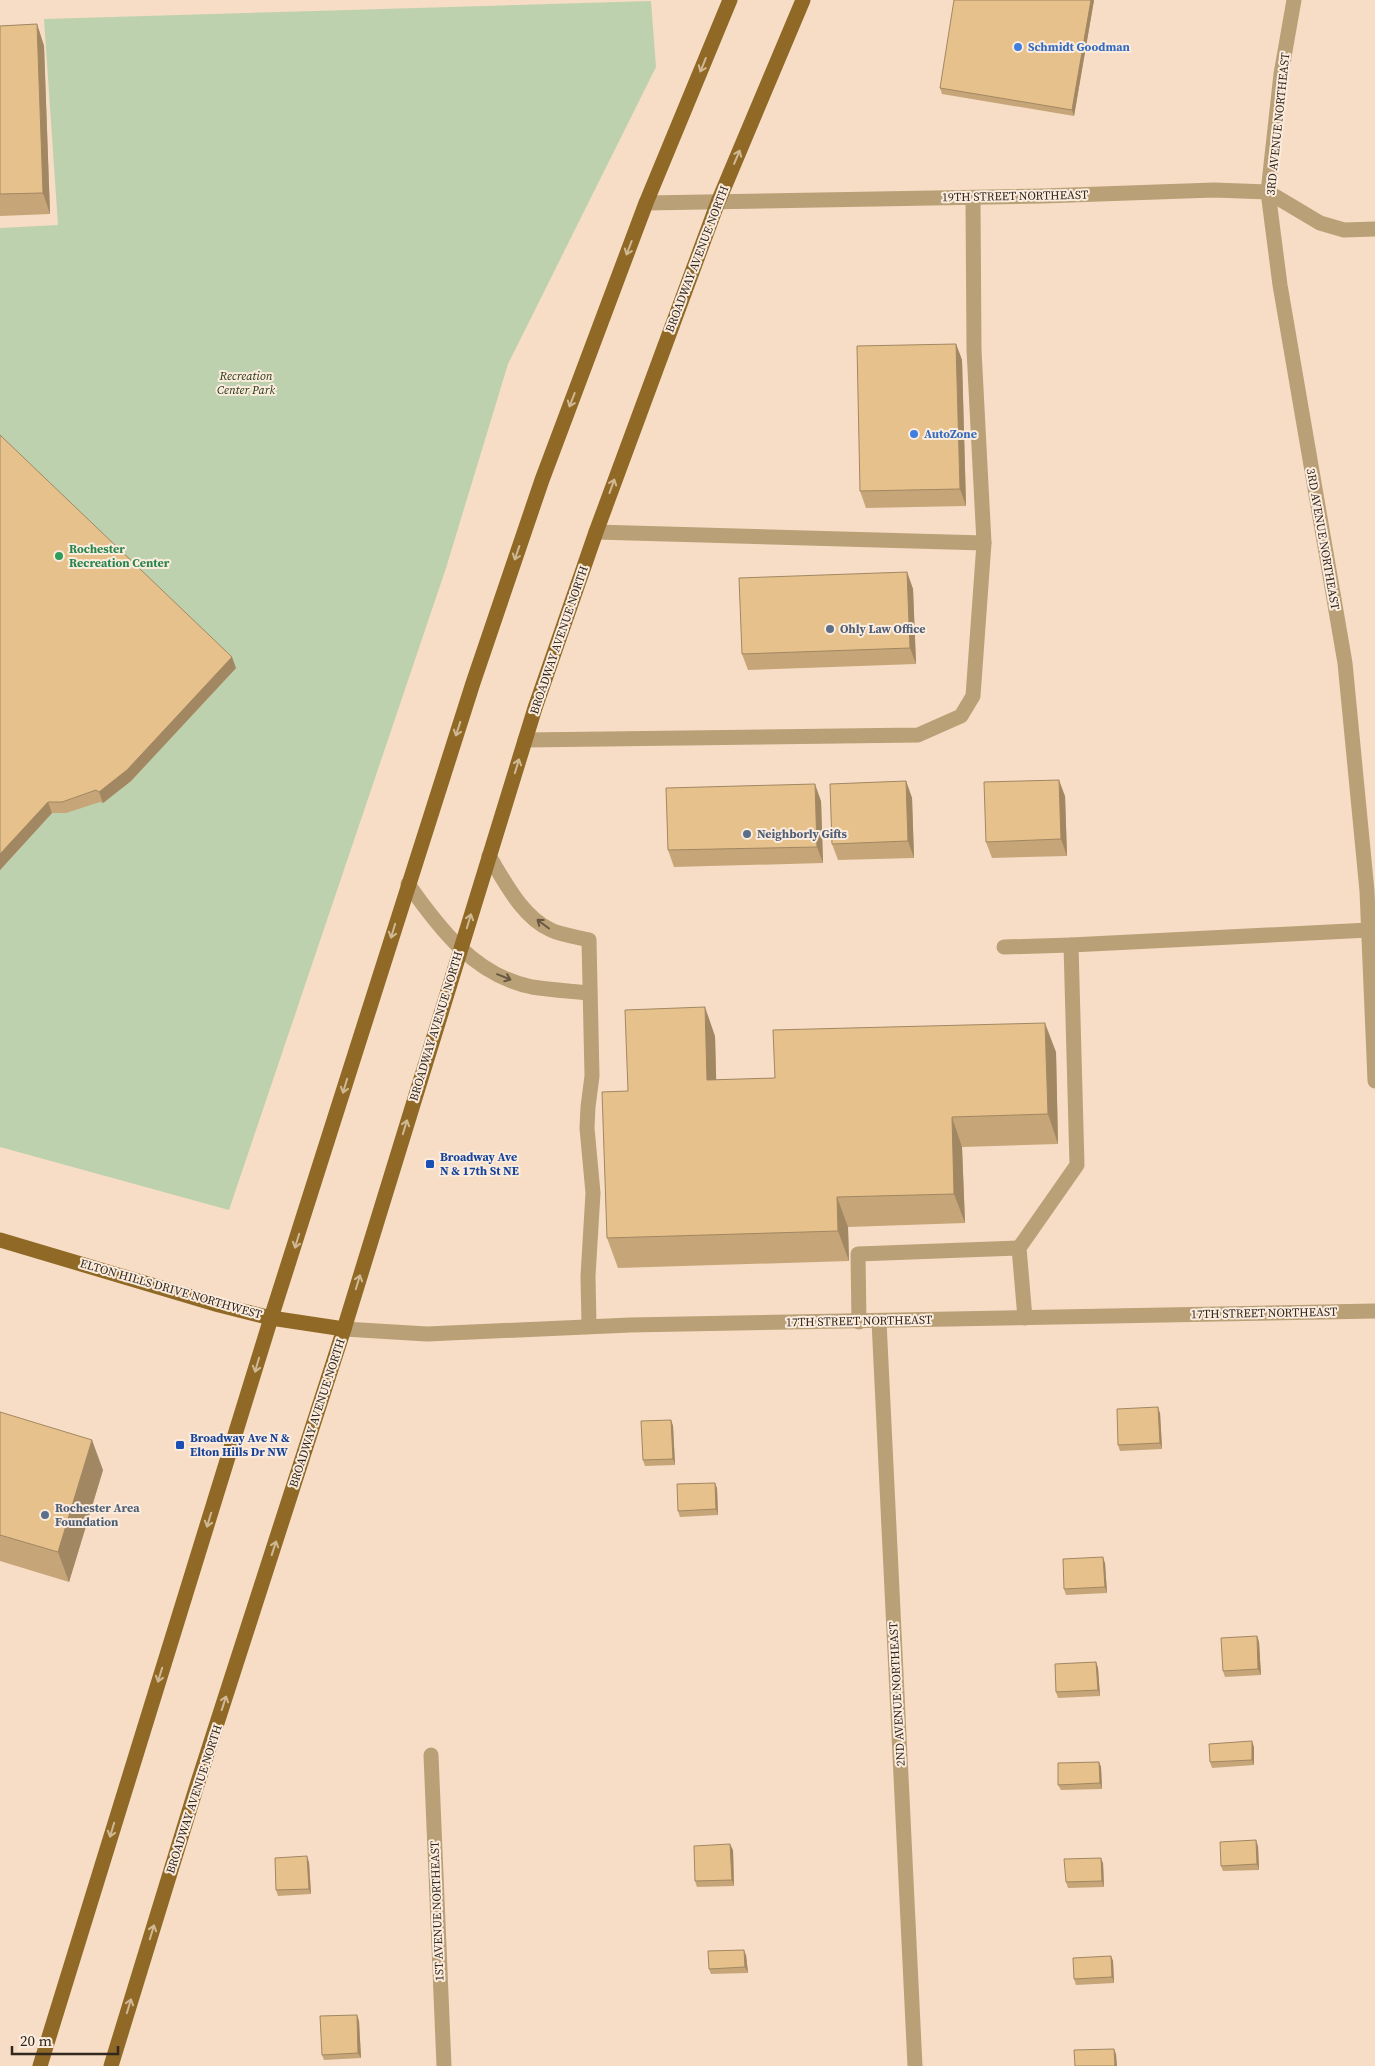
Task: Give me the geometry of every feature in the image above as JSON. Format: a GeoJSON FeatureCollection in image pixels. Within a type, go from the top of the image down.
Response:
{"type":"FeatureCollection","features":[{"type":"Feature","properties":{"kind":"main road"},"geometry":{"type":"LineString","coordinates":[[40,2066],[271,1318],[408,884],[542,480],[646,203],[730,0]]}},
{"type":"Feature","properties":{"kind":"main road","name":"BROADWAY AVENUE NORTH"},"geometry":{"type":"LineString","coordinates":[[111,2066],[198,1782],[344,1329],[525,740],[596,532],[718,202],[803,0]]}},
{"type":"Feature","properties":{"kind":"main road","name":"ELTON HILLS DRIVE NORTHWEST"},"geometry":{"type":"LineString","coordinates":[[0,1240],[219,1305],[271,1318],[344,1329]]}},
{"type":"Feature","properties":{"kind":"street","name":"3RD AVENUE NORTHEAST"},"geometry":{"type":"LineString","coordinates":[[1294,0],[1281,74],[1268,192],[1289,341],[1345,663],[1360,811],[1375,1081]]}},
{"type":"Feature","properties":{"kind":"street","name":"19TH STREET NORTHEAST"},"geometry":{"type":"LineString","coordinates":[[646,203],[973,198],[1214,190],[1268,192],[1320,223],[1344,230],[1375,229]]}},
{"type":"Feature","properties":{"kind":"street"},"geometry":{"type":"LineString","coordinates":[[525,740],[918,736],[961,716],[972,696],[984,543],[974,350],[973,198]]}},
{"type":"Feature","properties":{"kind":"street"},"geometry":{"type":"LineString","coordinates":[[596,532],[984,543]]}},
{"type":"Feature","properties":{"kind":"street"},"geometry":{"type":"LineString","coordinates":[[489,856],[517,900],[532,916],[550,930],[588,940],[592,1076],[588,1107],[588,1128],[593,1193],[588,1276],[589,1326]]}},
{"type":"Feature","properties":{"kind":"street"},"geometry":{"type":"LineString","coordinates":[[408,884],[434,920],[460,949],[484,967],[501,977],[531,987],[589,993]]}},
{"type":"Feature","properties":{"kind":"street"},"geometry":{"type":"LineString","coordinates":[[1004,947],[1368,930]]}},
{"type":"Feature","properties":{"kind":"street"},"geometry":{"type":"LineString","coordinates":[[1025,1318],[1020,1248],[1076,1165],[1070,945]]}},
{"type":"Feature","properties":{"kind":"street"},"geometry":{"type":"LineString","coordinates":[[859,1322],[858,1254],[1020,1248]]}},
{"type":"Feature","properties":{"kind":"street","name":"17TH STREET NORTHEAST"},"geometry":{"type":"LineString","coordinates":[[344,1329],[420,1334],[589,1326],[1375,1311]]}},
{"type":"Feature","properties":{"kind":"street","name":"2ND AVENUE NORTHEAST"},"geometry":{"type":"LineString","coordinates":[[879,1321],[915,2066]]}},
{"type":"Feature","properties":{"kind":"street","name":"1ST AVENUE NORTHEAST"},"geometry":{"type":"LineString","coordinates":[[431,1755],[444,2066]]}},
{"type":"Feature","properties":{"kind":"green space","name":"Recreation Center Park"},"geometry":{"type":"Polygon","coordinates":[[[651,1],[656,67],[508,364],[446,568],[229,1210],[0,1147],[0,228],[58,225],[44,19],[651,1]]]}},
{"type":"Feature","properties":{"kind":"building","name":"Schmidt Goodman"},"geometry":{"type":"Polygon","coordinates":[[[954,0],[1091,0],[1072,110],[940,88],[954,0]]]}},
{"type":"Feature","properties":{"kind":"building"},"geometry":{"type":"Polygon","coordinates":[[[37,24],[43,193],[0,194],[0,26],[37,24]]]}},
{"type":"Feature","properties":{"kind":"building","name":"AutoZone"},"geometry":{"type":"Polygon","coordinates":[[[956,344],[960,489],[860,491],[857,346],[956,344]]]}},
{"type":"Feature","properties":{"kind":"building","name":"Rochester Recreation Center"},"geometry":{"type":"Polygon","coordinates":[[[0,435],[232,657],[127,770],[99,792],[96,790],[62,802],[48,802],[0,854],[0,435]]]}},
{"type":"Feature","properties":{"kind":"building","name":"Ohly Law Office"},"geometry":{"type":"Polygon","coordinates":[[[907,572],[910,648],[742,654],[739,578],[907,572]]]}},
{"type":"Feature","properties":{"kind":"building"},"geometry":{"type":"Polygon","coordinates":[[[1059,780],[1061,839],[986,842],[984,782],[1059,780]]]}},
{"type":"Feature","properties":{"kind":"building"},"geometry":{"type":"Polygon","coordinates":[[[906,781],[908,841],[832,844],[830,784],[906,781]]]}},
{"type":"Feature","properties":{"kind":"building","name":"Neighborly Gifts"},"geometry":{"type":"Polygon","coordinates":[[[815,784],[817,847],[668,850],[666,788],[815,784]]]}},
{"type":"Feature","properties":{"kind":"building"},"geometry":{"type":"Polygon","coordinates":[[[705,1007],[707,1080],[775,1078],[773,1030],[1045,1023],[1048,1114],[952,1117],[954,1194],[837,1197],[838,1231],[607,1238],[602,1092],[628,1091],[625,1010],[705,1007]]]}},
{"type":"Feature","properties":{"kind":"building"},"geometry":{"type":"Polygon","coordinates":[[[1158,1407],[1160,1443],[1118,1445],[1117,1409],[1158,1407]]]}},
{"type":"Feature","properties":{"kind":"building","name":"Rochester Area Foundation"},"geometry":{"type":"Polygon","coordinates":[[[0,1412],[92,1440],[58,1552],[0,1535],[0,1412]]]}},
{"type":"Feature","properties":{"kind":"building"},"geometry":{"type":"Polygon","coordinates":[[[671,1420],[673,1459],[643,1460],[641,1421],[671,1420]]]}},
{"type":"Feature","properties":{"kind":"building"},"geometry":{"type":"Polygon","coordinates":[[[715,1483],[716,1509],[678,1511],[677,1484],[715,1483]]]}},
{"type":"Feature","properties":{"kind":"building"},"geometry":{"type":"Polygon","coordinates":[[[1103,1557],[1105,1587],[1064,1589],[1063,1559],[1103,1557]]]}},
{"type":"Feature","properties":{"kind":"building"},"geometry":{"type":"Polygon","coordinates":[[[1257,1636],[1258,1669],[1223,1671],[1221,1638],[1257,1636]]]}},
{"type":"Feature","properties":{"kind":"building"},"geometry":{"type":"Polygon","coordinates":[[[1096,1662],[1098,1690],[1056,1692],[1055,1664],[1096,1662]]]}},
{"type":"Feature","properties":{"kind":"building"},"geometry":{"type":"Polygon","coordinates":[[[1252,1741],[1252,1760],[1210,1762],[1209,1744],[1252,1741]]]}},
{"type":"Feature","properties":{"kind":"building"},"geometry":{"type":"Polygon","coordinates":[[[1099,1762],[1100,1783],[1058,1785],[1058,1763],[1099,1762]]]}},
{"type":"Feature","properties":{"kind":"building"},"geometry":{"type":"Polygon","coordinates":[[[1256,1840],[1257,1864],[1221,1866],[1220,1842],[1256,1840]]]}},
{"type":"Feature","properties":{"kind":"building"},"geometry":{"type":"Polygon","coordinates":[[[730,1844],[732,1880],[695,1881],[694,1846],[730,1844]]]}},
{"type":"Feature","properties":{"kind":"building"},"geometry":{"type":"Polygon","coordinates":[[[307,1856],[309,1889],[276,1890],[275,1858],[307,1856]]]}},
{"type":"Feature","properties":{"kind":"building"},"geometry":{"type":"Polygon","coordinates":[[[1101,1858],[1102,1881],[1066,1882],[1064,1859],[1101,1858]]]}},
{"type":"Feature","properties":{"kind":"building"},"geometry":{"type":"Polygon","coordinates":[[[744,1950],[745,1967],[709,1969],[708,1951],[744,1950]]]}},
{"type":"Feature","properties":{"kind":"building"},"geometry":{"type":"Polygon","coordinates":[[[1111,1956],[1112,1977],[1074,1979],[1073,1958],[1111,1956]]]}},
{"type":"Feature","properties":{"kind":"building"},"geometry":{"type":"Polygon","coordinates":[[[357,2015],[358,2053],[322,2055],[320,2016],[357,2015]]]}},
{"type":"Feature","properties":{"kind":"building"},"geometry":{"type":"Polygon","coordinates":[[[1114,2049],[1115,2066],[1075,2066],[1074,2050],[1114,2049]]]}},
{"type":"Feature","properties":{"kind":"place","name":"Schmidt Goodman"},"geometry":{"type":"Point","coordinates":[1018,47]}},
{"type":"Feature","properties":{"kind":"place","name":"AutoZone"},"geometry":{"type":"Point","coordinates":[914,434]}},
{"type":"Feature","properties":{"kind":"place","name":"Rochester Recreation Center"},"geometry":{"type":"Point","coordinates":[59,556]}},
{"type":"Feature","properties":{"kind":"place","name":"Ohly Law Office"},"geometry":{"type":"Point","coordinates":[830,629]}},
{"type":"Feature","properties":{"kind":"place","name":"Neighborly Gifts"},"geometry":{"type":"Point","coordinates":[747,834]}},
{"type":"Feature","properties":{"kind":"place","name":"Broadway Ave N & 17th St NE"},"geometry":{"type":"Point","coordinates":[430,1164]}},
{"type":"Feature","properties":{"kind":"place","name":"Broadway Ave N & Elton Hills Dr NW"},"geometry":{"type":"Point","coordinates":[180,1445]}},
{"type":"Feature","properties":{"kind":"place","name":"Rochester Area Foundation"},"geometry":{"type":"Point","coordinates":[45,1515]}}]}
